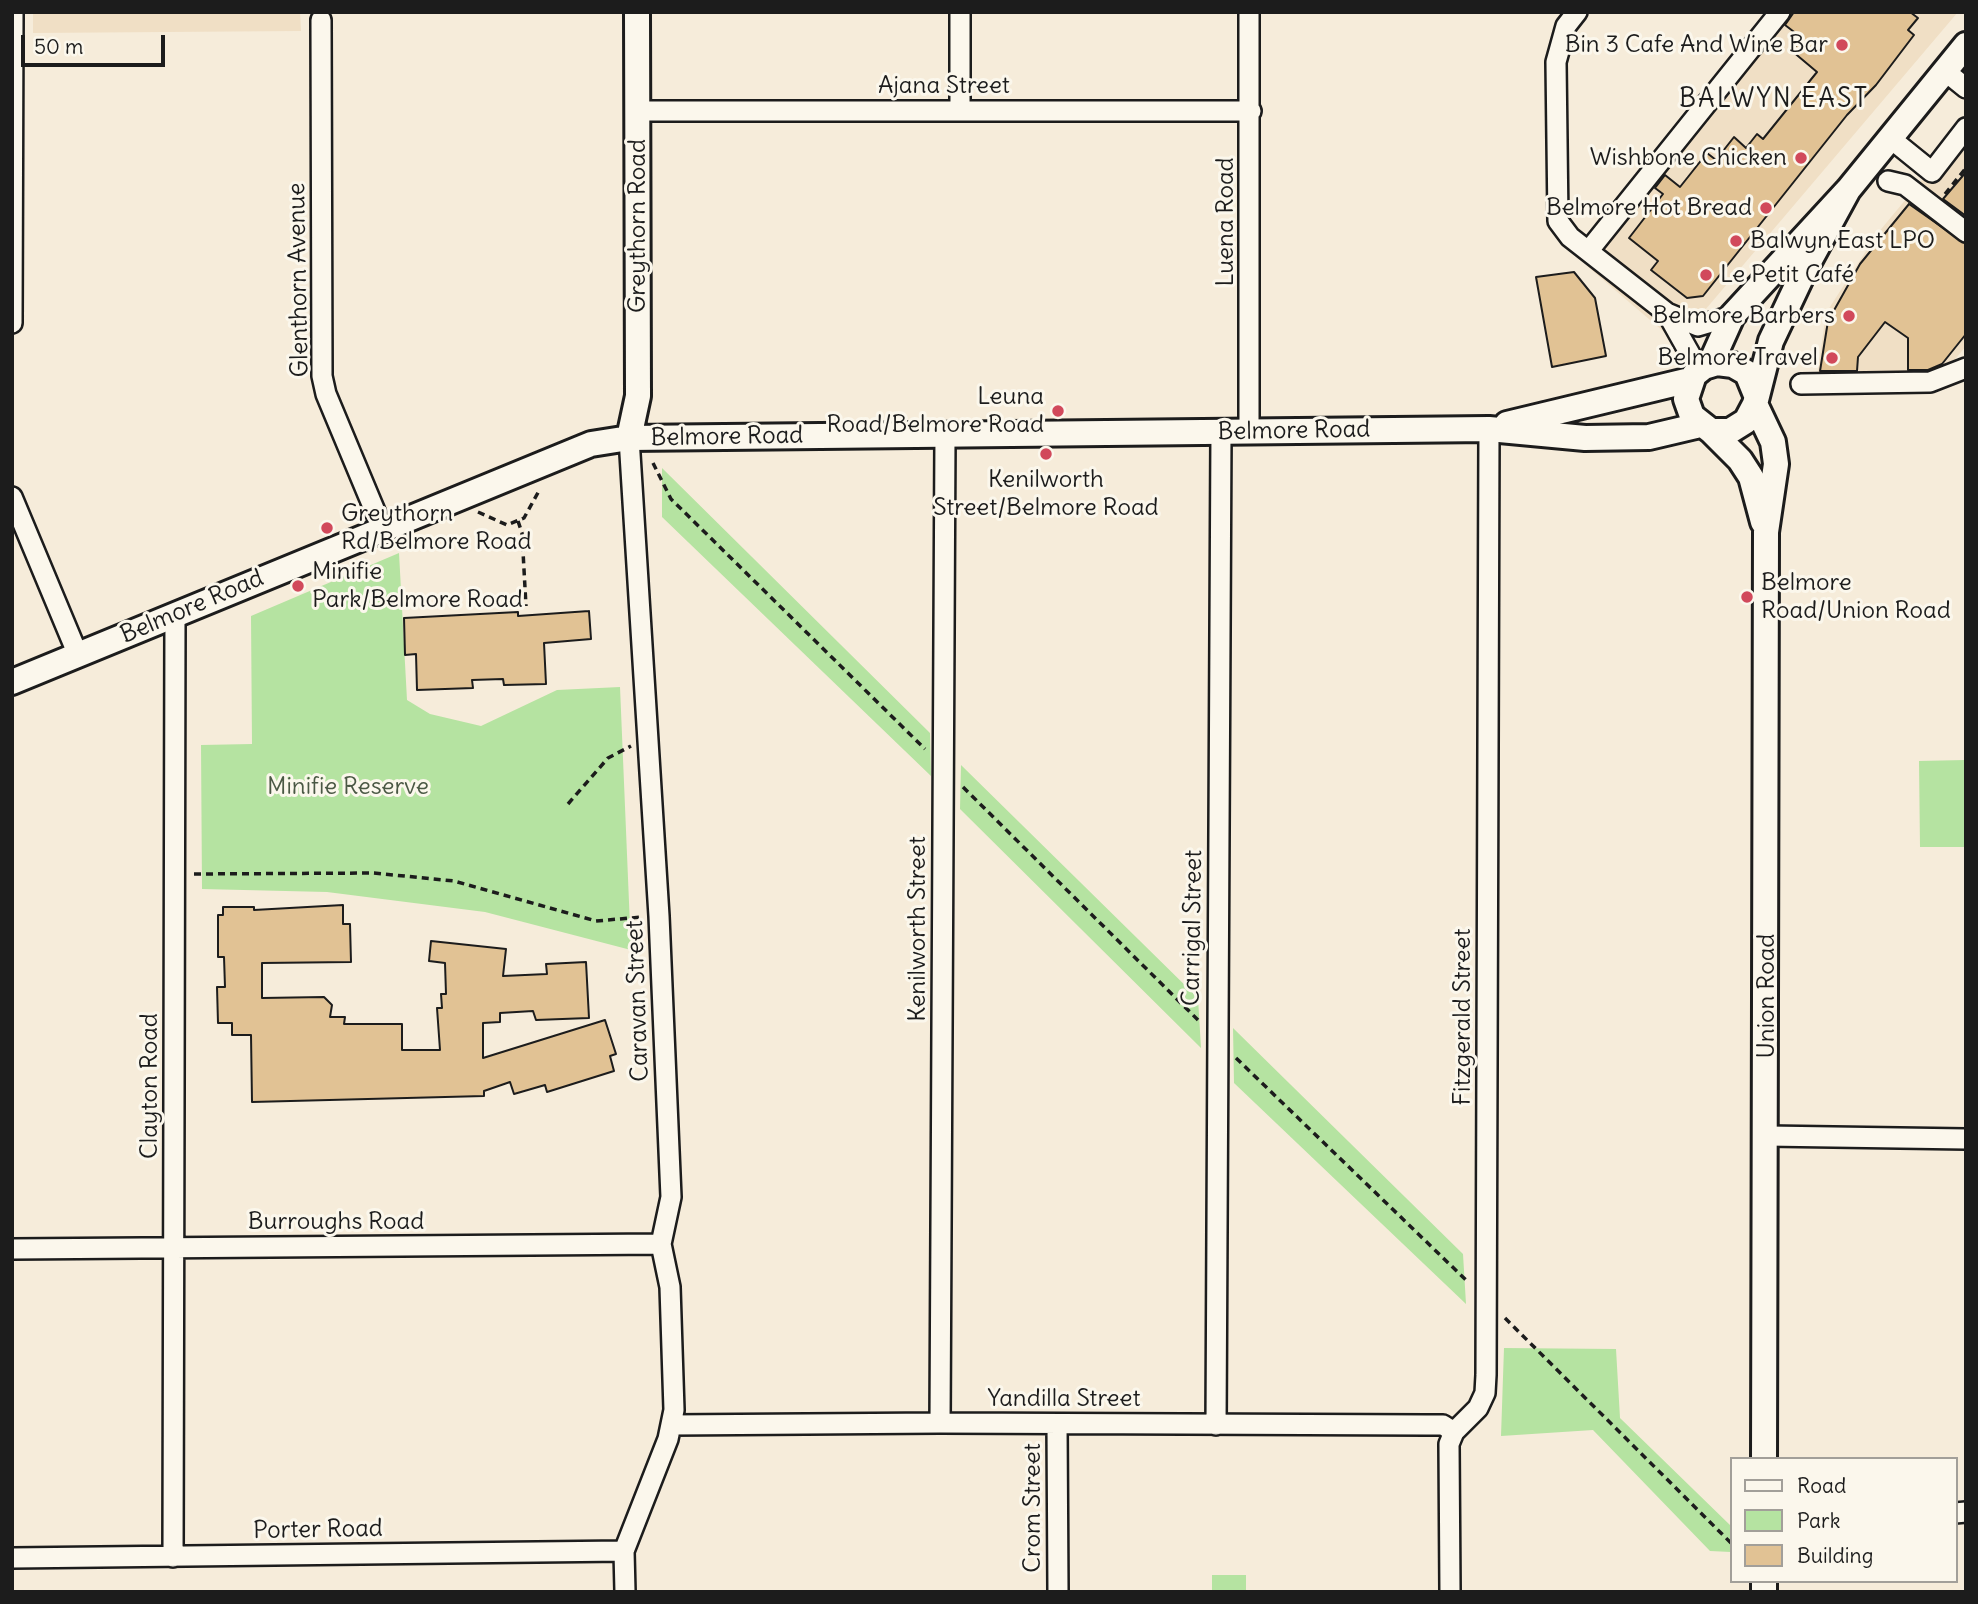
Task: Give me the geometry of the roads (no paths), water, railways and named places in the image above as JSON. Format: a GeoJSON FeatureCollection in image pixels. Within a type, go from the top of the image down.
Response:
{"type":"FeatureCollection","features":[{"type":"Feature","properties":{"kind":"main road","name":"Greythorn Road"},"geometry":{"type":"LineString","coordinates":[[629,438],[638,396],[637,12]]}},
{"type":"Feature","properties":{"kind":"main road","name":"Belmore Road"},"geometry":{"type":"LineString","coordinates":[[1706,428],[1687,405],[1700,372],[1732,316],[1848,190],[1966,45]]}},
{"type":"Feature","properties":{"kind":"main road","name":"Belmore Road"},"geometry":{"type":"LineString","coordinates":[[12,682],[590,444],[629,438],[1489,429],[1585,439],[1649,437],[1706,428],[1730,431],[1746,421],[1756,400],[1776,330],[1848,190]]}},
{"type":"Feature","properties":{"kind":"main road","name":"Belmore Road"},"geometry":{"type":"LineString","coordinates":[[1489,429],[1725,363],[1740,368],[1751,380],[1756,400]]}},
{"type":"Feature","properties":{"kind":"main road","name":"Union Road"},"geometry":{"type":"LineString","coordinates":[[1756,400],[1773,442],[1776,464],[1766,532],[1767,1136],[1764,1457]]}},
{"type":"Feature","properties":{"kind":"main road","name":"Union Road"},"geometry":{"type":"LineString","coordinates":[[1706,428],[1740,460],[1751,477],[1766,532]]}},
{"type":"Feature","properties":{"kind":"street"},"geometry":{"type":"LineString","coordinates":[[12,323],[13,12]]}},
{"type":"Feature","properties":{"kind":"street"},"geometry":{"type":"LineString","coordinates":[[960,12],[960,110]]}},
{"type":"Feature","properties":{"kind":"street","name":"Luena Road"},"geometry":{"type":"LineString","coordinates":[[1249,12],[1249,431]]}},
{"type":"Feature","properties":{"kind":"street"},"geometry":{"type":"LineString","coordinates":[[1577,12],[1566,26],[1556,62],[1558,221],[1570,237],[1590,249],[1667,313],[1698,326],[1732,316]]}},
{"type":"Feature","properties":{"kind":"street"},"geometry":{"type":"LineString","coordinates":[[1590,249],[1780,12]]}},
{"type":"Feature","properties":{"kind":"street","name":"Glenthorn Avenue"},"geometry":{"type":"LineString","coordinates":[[321,20],[322,376],[326,394],[382,528]]}},
{"type":"Feature","properties":{"kind":"street"},"geometry":{"type":"LineString","coordinates":[[1945,71],[1966,88]]}},
{"type":"Feature","properties":{"kind":"street","name":"Ajana Street"},"geometry":{"type":"LineString","coordinates":[[638,110],[1251,111]]}},
{"type":"Feature","properties":{"kind":"street"},"geometry":{"type":"LineString","coordinates":[[1890,138],[1932,172],[1966,128]]}},
{"type":"Feature","properties":{"kind":"street"},"geometry":{"type":"LineString","coordinates":[[1888,181],[1905,185],[1966,232]]}},
{"type":"Feature","properties":{"kind":"street"},"geometry":{"type":"LineString","coordinates":[[1667,313],[1700,372]]}},
{"type":"Feature","properties":{"kind":"street"},"geometry":{"type":"LineString","coordinates":[[1801,384],[1930,382],[1966,368]]}},
{"type":"Feature","properties":{"kind":"street","name":"Fitzgerald Street"},"geometry":{"type":"LineString","coordinates":[[1454,1432],[1478,1408],[1485,1394],[1489,429]]}},
{"type":"Feature","properties":{"kind":"street","name":"Carrigal Street"},"geometry":{"type":"LineString","coordinates":[[1216,1425],[1221,432]]}},
{"type":"Feature","properties":{"kind":"street","name":"Kenilworth Street"},"geometry":{"type":"LineString","coordinates":[[940,1423],[945,435]]}},
{"type":"Feature","properties":{"kind":"street","name":"Caravan Street"},"geometry":{"type":"LineString","coordinates":[[624,1551],[672,1425],[670,1287],[661,1244],[671,1197],[659,916],[629,438]]}},
{"type":"Feature","properties":{"kind":"street"},"geometry":{"type":"LineString","coordinates":[[12,497],[78,655]]}},
{"type":"Feature","properties":{"kind":"street","name":"Clayton Road"},"geometry":{"type":"LineString","coordinates":[[173,1557],[176,614]]}},
{"type":"Feature","properties":{"kind":"street"},"geometry":{"type":"LineString","coordinates":[[1767,1136],[1966,1139]]}},
{"type":"Feature","properties":{"kind":"street","name":"Burroughs Road"},"geometry":{"type":"LineString","coordinates":[[12,1249],[661,1244]]}},
{"type":"Feature","properties":{"kind":"street","name":"Crom Street"},"geometry":{"type":"LineString","coordinates":[[1057,1424],[1058,1592]]}},
{"type":"Feature","properties":{"kind":"street","name":"Yandilla Street"},"geometry":{"type":"LineString","coordinates":[[672,1425],[1443,1425],[1454,1432]]}},
{"type":"Feature","properties":{"kind":"street"},"geometry":{"type":"LineString","coordinates":[[1450,1592],[1449,1444],[1454,1432]]}},
{"type":"Feature","properties":{"kind":"street"},"geometry":{"type":"LineString","coordinates":[[624,1551],[625,1592]]}},
{"type":"Feature","properties":{"kind":"street","name":"Porter Road"},"geometry":{"type":"LineString","coordinates":[[12,1558],[624,1551]]}},
{"type":"Feature","properties":{"kind":"place","name":"Bin 3 Cafe And Wine Bar"},"geometry":{"type":"Point","coordinates":[1842,45]}},
{"type":"Feature","properties":{"kind":"place","name":"Wishbone Chicken"},"geometry":{"type":"Point","coordinates":[1801,158]}},
{"type":"Feature","properties":{"kind":"place","name":"Belmore Hot Bread"},"geometry":{"type":"Point","coordinates":[1766,208]}},
{"type":"Feature","properties":{"kind":"place","name":"Balwyn East LPO"},"geometry":{"type":"Point","coordinates":[1736,241]}},
{"type":"Feature","properties":{"kind":"place","name":"Le Petit Café"},"geometry":{"type":"Point","coordinates":[1706,275]}},
{"type":"Feature","properties":{"kind":"place","name":"Belmore Barbers"},"geometry":{"type":"Point","coordinates":[1849,316]}},
{"type":"Feature","properties":{"kind":"place","name":"Belmore Travel"},"geometry":{"type":"Point","coordinates":[1832,358]}},
{"type":"Feature","properties":{"kind":"place","name":"Leuna Road/Belmore Road"},"geometry":{"type":"Point","coordinates":[1058,411]}},
{"type":"Feature","properties":{"kind":"place","name":"Kenilworth Street/Belmore Road"},"geometry":{"type":"Point","coordinates":[1046,454]}},
{"type":"Feature","properties":{"kind":"place","name":"Greythorn Rd/Belmore Road"},"geometry":{"type":"Point","coordinates":[327,528]}},
{"type":"Feature","properties":{"kind":"place","name":"Minifie Park/Belmore Road"},"geometry":{"type":"Point","coordinates":[298,586]}},
{"type":"Feature","properties":{"kind":"place","name":"Belmore Road/Union Road"},"geometry":{"type":"Point","coordinates":[1747,597]}},
{"type":"Feature","properties":{"kind":"district","name":"BALWYN EAST"},"geometry":{"type":"Point","coordinates":[1774,100]}},
{"type":"Feature","properties":{"kind":"park label","name":"Minifie Reserve"},"geometry":{"type":"Point","coordinates":[348,787]}}]}
